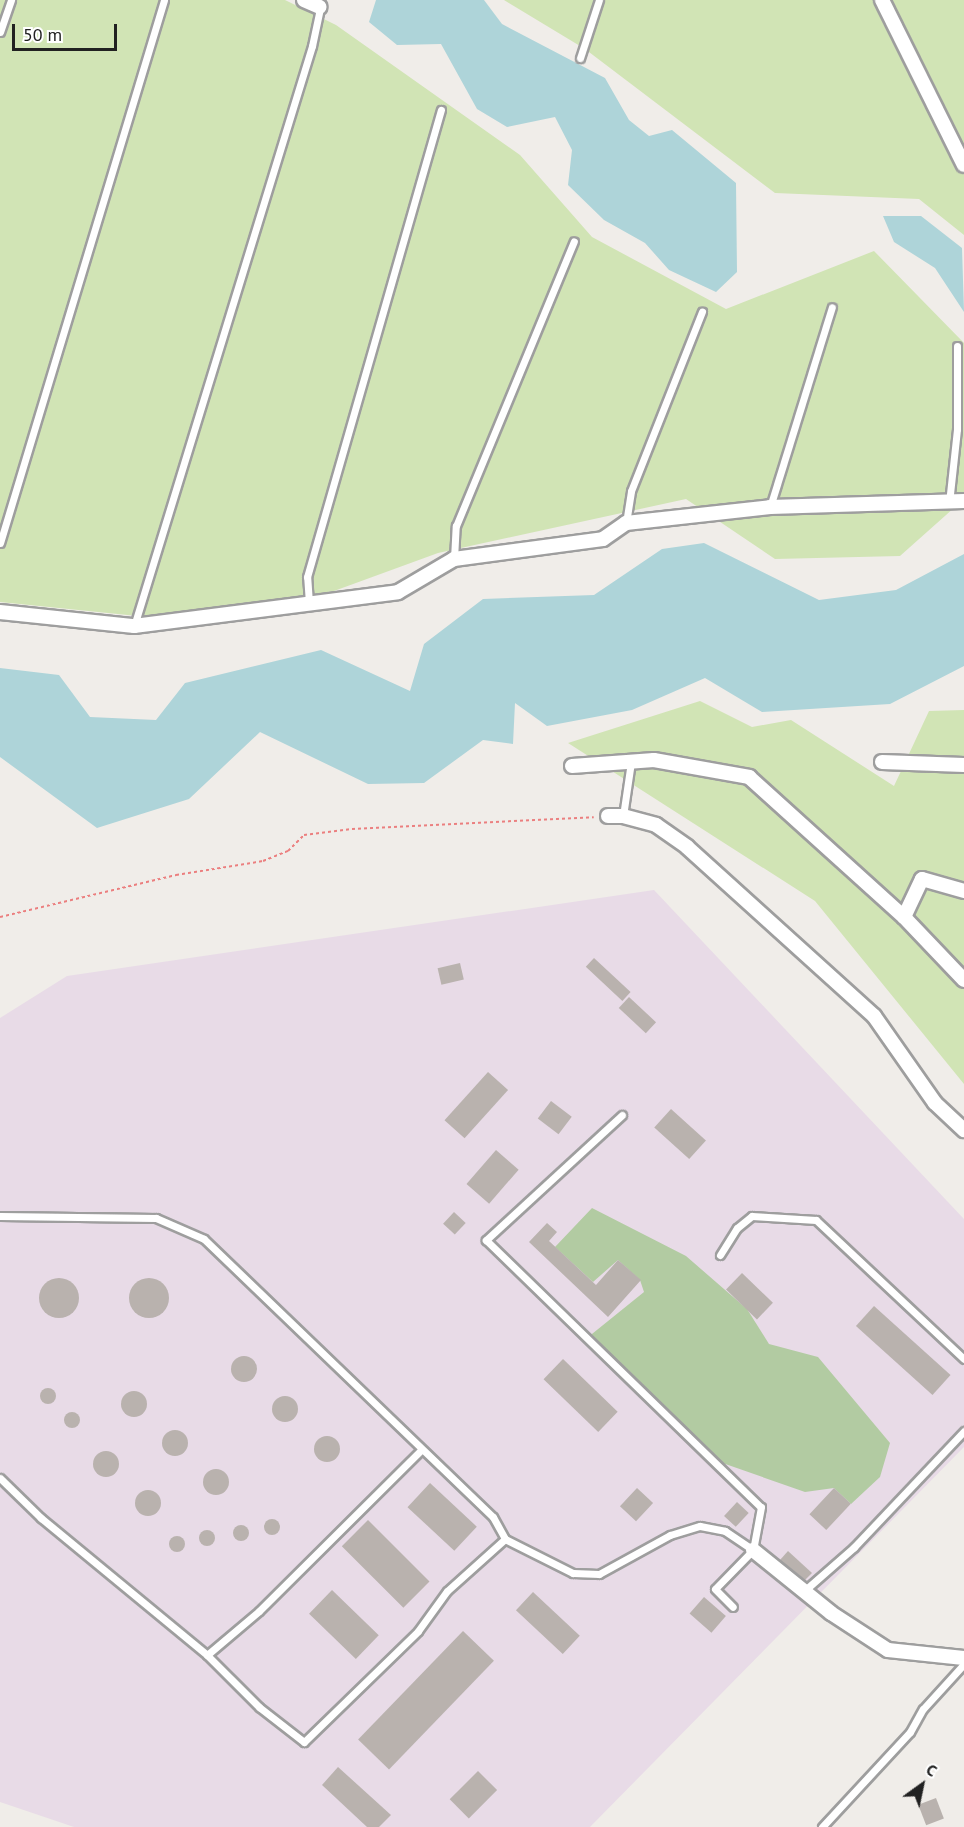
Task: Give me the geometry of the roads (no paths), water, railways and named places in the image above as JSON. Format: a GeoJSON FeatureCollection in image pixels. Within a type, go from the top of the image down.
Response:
{"type":"FeatureCollection","features":[{"type":"Feature","properties":{"kind":"street"},"geometry":{"type":"LineString","coordinates":[[304,0],[320,7]]}},
{"type":"Feature","properties":{"kind":"street"},"geometry":{"type":"LineString","coordinates":[[882,0],[964,165]]}},
{"type":"Feature","properties":{"kind":"street"},"geometry":{"type":"LineString","coordinates":[[0,612],[134,626],[398,592],[453,559],[603,539],[626,523],[770,507],[964,501]]}},
{"type":"Feature","properties":{"kind":"street"},"geometry":{"type":"LineString","coordinates":[[572,766],[654,760],[749,777],[904,916],[964,980]]}},
{"type":"Feature","properties":{"kind":"street"},"geometry":{"type":"LineString","coordinates":[[882,762],[964,765]]}},
{"type":"Feature","properties":{"kind":"street"},"geometry":{"type":"LineString","coordinates":[[608,816],[623,816],[656,825],[687,848],[874,1016],[935,1103],[964,1130]]}},
{"type":"Feature","properties":{"kind":"street"},"geometry":{"type":"LineString","coordinates":[[904,916],[922,879],[964,891]]}},
{"type":"Feature","properties":{"kind":"street"},"geometry":{"type":"LineString","coordinates":[[753,1550],[804,1591],[888,1650],[964,1658]]}},
{"type":"Feature","properties":{"kind":"lane"},"geometry":{"type":"LineString","coordinates":[[0,32],[10,0]]}},
{"type":"Feature","properties":{"kind":"lane"},"geometry":{"type":"LineString","coordinates":[[0,543],[164,0]]}},
{"type":"Feature","properties":{"kind":"lane"},"geometry":{"type":"LineString","coordinates":[[580,58],[599,0]]}},
{"type":"Feature","properties":{"kind":"lane"},"geometry":{"type":"LineString","coordinates":[[134,626],[312,46],[320,7]]}},
{"type":"Feature","properties":{"kind":"lane"},"geometry":{"type":"LineString","coordinates":[[309,603],[307,577],[441,110]]}},
{"type":"Feature","properties":{"kind":"lane"},"geometry":{"type":"LineString","coordinates":[[453,559],[456,526],[574,241]]}},
{"type":"Feature","properties":{"kind":"lane"},"geometry":{"type":"LineString","coordinates":[[770,507],[832,307]]}},
{"type":"Feature","properties":{"kind":"lane"},"geometry":{"type":"LineString","coordinates":[[626,523],[631,491],[702,312]]}},
{"type":"Feature","properties":{"kind":"lane"},"geometry":{"type":"LineString","coordinates":[[949,503],[957,429],[957,346]]}},
{"type":"Feature","properties":{"kind":"lane"},"geometry":{"type":"LineString","coordinates":[[623,816],[631,762]]}},
{"type":"Feature","properties":{"kind":"lane"},"geometry":{"type":"LineString","coordinates":[[622,1115],[486,1240],[761,1507],[753,1550],[715,1589],[733,1607]]}},
{"type":"Feature","properties":{"kind":"lane"},"geometry":{"type":"LineString","coordinates":[[0,1216],[156,1218],[204,1239],[493,1517],[505,1539],[573,1573],[599,1574],[670,1535],[700,1526],[725,1531],[753,1550]]}},
{"type":"Feature","properties":{"kind":"lane"},"geometry":{"type":"LineString","coordinates":[[720,1255],[737,1228],[753,1216],[816,1220],[964,1359]]}},
{"type":"Feature","properties":{"kind":"lane"},"geometry":{"type":"LineString","coordinates":[[804,1591],[854,1547],[964,1431]]}},
{"type":"Feature","properties":{"kind":"lane"},"geometry":{"type":"LineString","coordinates":[[207,1654],[259,1611],[421,1450]]}},
{"type":"Feature","properties":{"kind":"lane"},"geometry":{"type":"LineString","coordinates":[[0,1478],[41,1518],[207,1654],[259,1707],[304,1742],[418,1631],[447,1591],[505,1539]]}},
{"type":"Feature","properties":{"kind":"lane"},"geometry":{"type":"LineString","coordinates":[[822,1827],[910,1732],[923,1709],[964,1664]]}},
{"type":"Feature","properties":{"kind":"water"},"geometry":{"type":"Polygon","coordinates":[[[376,0],[484,0],[502,24],[605,78],[629,120],[649,136],[672,130],[736,183],[737,272],[716,292],[669,270],[645,243],[604,220],[568,185],[572,150],[555,117],[507,127],[477,109],[441,44],[397,45],[369,22],[376,0]]]}},
{"type":"Feature","properties":{"kind":"water"},"geometry":{"type":"Polygon","coordinates":[[[883,216],[921,216],[962,248],[964,312],[935,268],[894,242],[883,216]]]}},
{"type":"Feature","properties":{"kind":"water"},"geometry":{"type":"Polygon","coordinates":[[[704,543],[819,600],[896,590],[964,554],[964,666],[890,704],[762,712],[705,678],[632,710],[547,726],[515,703],[513,744],[483,740],[424,783],[368,784],[260,732],[189,799],[97,828],[0,757],[0,668],[59,675],[90,717],[156,720],[185,683],[321,650],[410,691],[424,644],[483,599],[594,595],[662,549],[704,543]]]}}]}
